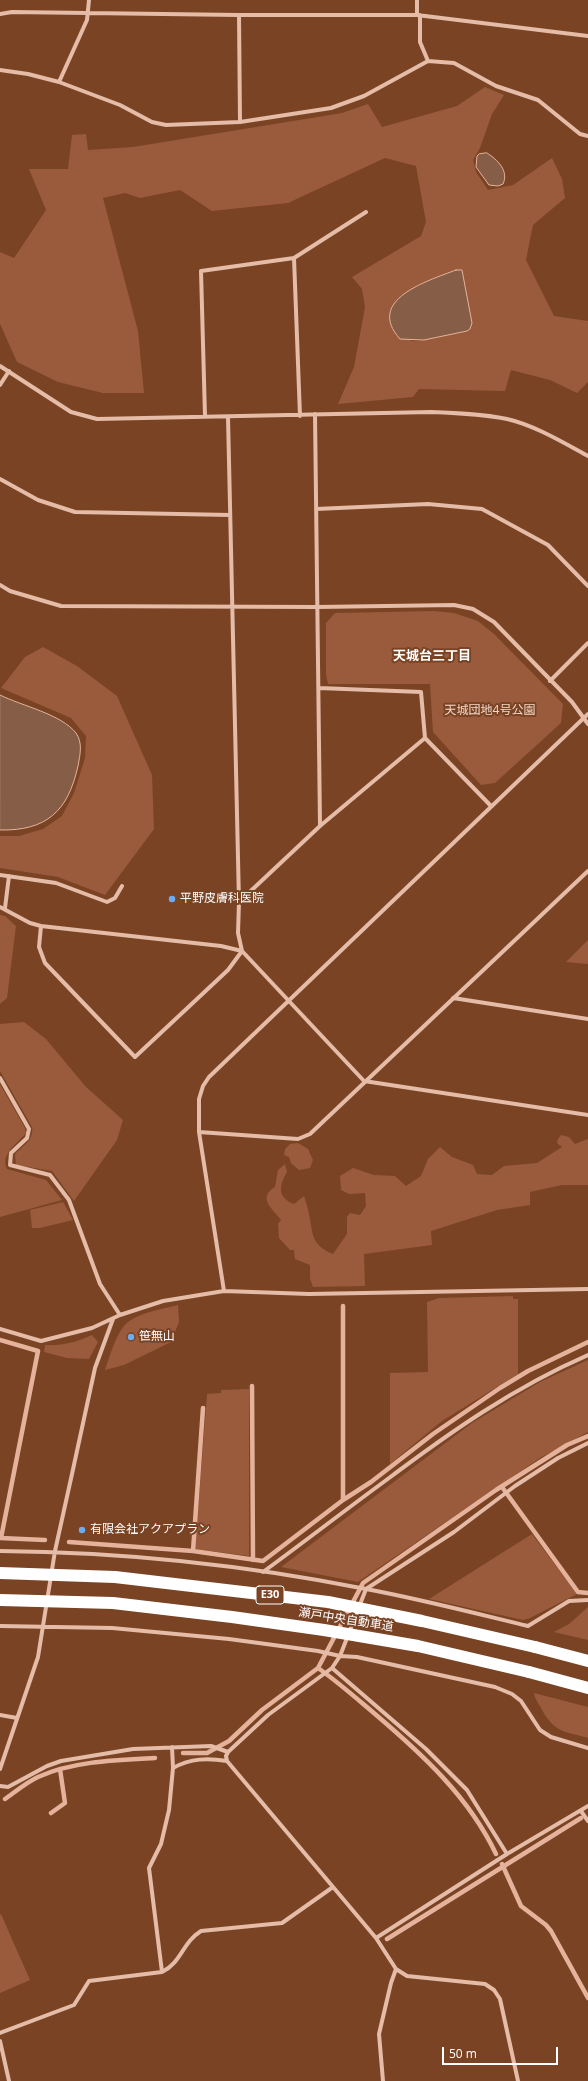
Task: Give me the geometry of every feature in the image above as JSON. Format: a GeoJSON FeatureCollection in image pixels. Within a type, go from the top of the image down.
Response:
{"type":"FeatureCollection","features":[{"type":"Feature","properties":{"kind":"highway","name":"瀬戸中央自動車道"},"geometry":{"type":"LineString","coordinates":[[0,1573],[115,1577],[328,1602],[422,1620],[588,1661]]}},
{"type":"Feature","properties":{"kind":"highway","name":"瀬戸中央自動車道"},"geometry":{"type":"LineString","coordinates":[[0,1600],[113,1604],[316,1629],[418,1646],[529,1672],[588,1688]]}},
{"type":"Feature","properties":{"kind":"street"},"geometry":{"type":"LineString","coordinates":[[59,82],[89,13],[89,0]]}},
{"type":"Feature","properties":{"kind":"street"},"geometry":{"type":"LineString","coordinates":[[418,0],[420,42],[428,61]]}},
{"type":"Feature","properties":{"kind":"street"},"geometry":{"type":"LineString","coordinates":[[0,14],[12,12],[240,15],[419,15],[588,36]]}},
{"type":"Feature","properties":{"kind":"street"},"geometry":{"type":"LineString","coordinates":[[240,15],[240,122]]}},
{"type":"Feature","properties":{"kind":"street"},"geometry":{"type":"LineString","coordinates":[[0,70],[28,74],[59,82],[120,106],[152,122],[166,125],[240,122],[331,108],[348,103],[428,61],[454,63],[496,86],[529,96],[550,110],[580,134],[588,136]]}},
{"type":"Feature","properties":{"kind":"street"},"geometry":{"type":"LineString","coordinates":[[205,416],[201,271],[294,258],[366,212]]}},
{"type":"Feature","properties":{"kind":"street"},"geometry":{"type":"LineString","coordinates":[[294,258],[300,416]]}},
{"type":"Feature","properties":{"kind":"street"},"geometry":{"type":"LineString","coordinates":[[0,366],[71,412],[97,419],[205,416],[300,416],[315,414],[431,412],[508,419],[552,437],[588,456]]}},
{"type":"Feature","properties":{"kind":"street"},"geometry":{"type":"LineString","coordinates":[[0,385],[8,371]]}},
{"type":"Feature","properties":{"kind":"street"},"geometry":{"type":"LineString","coordinates":[[315,414],[320,826]]}},
{"type":"Feature","properties":{"kind":"street"},"geometry":{"type":"LineString","coordinates":[[228,417],[239,902],[238,933],[242,951],[287,1001],[364,1081],[588,1115]]}},
{"type":"Feature","properties":{"kind":"street"},"geometry":{"type":"LineString","coordinates":[[0,479],[38,500],[75,512],[230,515]]}},
{"type":"Feature","properties":{"kind":"street"},"geometry":{"type":"LineString","coordinates":[[316,509],[428,504],[482,509],[548,545],[588,586]]}},
{"type":"Feature","properties":{"kind":"street"},"geometry":{"type":"LineString","coordinates":[[0,585],[10,591],[60,606],[318,607],[454,605],[473,609],[494,622],[572,702],[588,724]]}},
{"type":"Feature","properties":{"kind":"street"},"geometry":{"type":"LineString","coordinates":[[550,681],[588,643]]}},
{"type":"Feature","properties":{"kind":"street"},"geometry":{"type":"LineString","coordinates":[[318,688],[421,692],[425,738],[491,806]]}},
{"type":"Feature","properties":{"kind":"street"},"geometry":{"type":"LineString","coordinates":[[224,1291],[199,1132],[199,1099],[203,1086],[209,1077],[287,1001],[588,714]]}},
{"type":"Feature","properties":{"kind":"street"},"geometry":{"type":"LineString","coordinates":[[239,902],[320,826],[425,738]]}},
{"type":"Feature","properties":{"kind":"street"},"geometry":{"type":"LineString","coordinates":[[199,1132],[298,1139],[304,1137],[588,871]]}},
{"type":"Feature","properties":{"kind":"street"},"geometry":{"type":"LineString","coordinates":[[0,875],[56,883],[107,902],[115,898],[122,886]]}},
{"type":"Feature","properties":{"kind":"street"},"geometry":{"type":"LineString","coordinates":[[9,876],[2,908],[30,923],[41,926],[221,946],[242,951]]}},
{"type":"Feature","properties":{"kind":"street"},"geometry":{"type":"LineString","coordinates":[[41,926],[39,947],[40,954],[45,963],[135,1057],[228,970],[242,951]]}},
{"type":"Feature","properties":{"kind":"street"},"geometry":{"type":"LineString","coordinates":[[453,998],[588,1019]]}},
{"type":"Feature","properties":{"kind":"street"},"geometry":{"type":"LineString","coordinates":[[0,1078],[29,1129],[27,1138],[11,1153],[10,1165],[50,1175],[69,1200],[100,1284],[120,1315]]}},
{"type":"Feature","properties":{"kind":"street"},"geometry":{"type":"LineString","coordinates":[[0,1329],[41,1341],[92,1328],[120,1315],[163,1301],[224,1291],[309,1294],[588,1289]]}},
{"type":"Feature","properties":{"kind":"street"},"geometry":{"type":"LineString","coordinates":[[0,1769],[38,1656],[55,1551],[95,1368],[113,1319]]}},
{"type":"Feature","properties":{"kind":"street"},"geometry":{"type":"LineString","coordinates":[[263,1572],[425,1451],[483,1411],[526,1385],[588,1355]]}},
{"type":"Feature","properties":{"kind":"street"},"geometry":{"type":"LineString","coordinates":[[518,2081],[500,1999],[494,1990],[485,1984],[407,1976],[396,1969],[376,1938],[227,1761],[226,1756],[228,1752],[268,1715],[323,1676],[330,1669],[340,1656],[365,1589],[454,1532],[506,1493],[558,1458],[588,1443]]}},
{"type":"Feature","properties":{"kind":"street"},"geometry":{"type":"LineString","coordinates":[[0,1551],[55,1551],[168,1559],[263,1572],[365,1589],[528,1626],[568,1601],[588,1600]]}},
{"type":"Feature","properties":{"kind":"street"},"geometry":{"type":"LineString","coordinates":[[0,1626],[112,1628],[229,1639],[318,1651],[340,1656],[357,1657],[495,1687],[512,1694],[521,1701],[540,1730],[551,1738],[588,1748]]}},
{"type":"Feature","properties":{"kind":"street"},"geometry":{"type":"LineString","coordinates":[[330,1669],[426,1749],[467,1790],[507,1854]]}},
{"type":"Feature","properties":{"kind":"street"},"geometry":{"type":"LineString","coordinates":[[0,1715],[17,1718]]}},
{"type":"Feature","properties":{"kind":"street"},"geometry":{"type":"LineString","coordinates":[[0,1786],[8,1787],[47,1766],[61,1761],[133,1749],[211,1746],[228,1752]]}},
{"type":"Feature","properties":{"kind":"street"},"geometry":{"type":"LineString","coordinates":[[162,1972],[149,1868],[162,1844],[169,1810],[173,1768],[172,1747]]}},
{"type":"Feature","properties":{"kind":"street"},"geometry":{"type":"LineString","coordinates":[[173,1768],[182,1763],[211,1758],[227,1761]]}},
{"type":"Feature","properties":{"kind":"street"},"geometry":{"type":"LineString","coordinates":[[376,1938],[507,1854],[588,1806]]}},
{"type":"Feature","properties":{"kind":"street"},"geometry":{"type":"LineString","coordinates":[[581,1811],[588,1821]]}},
{"type":"Feature","properties":{"kind":"street"},"geometry":{"type":"LineString","coordinates":[[0,2033],[74,2005],[89,1981],[162,1972],[173,1967],[191,1937],[201,1931],[282,1923],[333,1887]]}},
{"type":"Feature","properties":{"kind":"street"},"geometry":{"type":"LineString","coordinates":[[383,2081],[378,2034],[396,1969]]}},
{"type":"Feature","properties":{"kind":"street"},"geometry":{"type":"LineString","coordinates":[[0,2041],[9,2081]]}},
{"type":"Feature","properties":{"kind":"green space"},"geometry":{"type":"Polygon","coordinates":[[[485,87],[504,95],[492,114],[480,148],[473,160],[476,172],[488,190],[513,185],[552,158],[562,179],[565,198],[533,225],[526,260],[554,316],[588,321],[588,382],[577,393],[550,380],[511,370],[505,391],[419,389],[413,397],[338,404],[354,367],[365,307],[362,289],[352,277],[421,236],[426,222],[416,166],[385,158],[288,203],[212,211],[180,190],[140,198],[125,193],[103,198],[138,331],[144,393],[103,393],[58,382],[17,362],[0,324],[0,252],[14,258],[46,210],[29,169],[68,169],[72,135],[86,134],[88,150],[133,147],[342,113],[368,104],[382,127],[457,106],[485,87]],[[462,270],[411,341],[424,340],[467,331],[470,329],[472,323],[462,270]]]}},
{"type":"Feature","properties":{"kind":"green space","name":"天城団地4号公園"},"geometry":{"type":"Polygon","coordinates":[[[434,611],[454,613],[478,621],[494,634],[563,704],[561,723],[495,783],[481,785],[433,732],[430,684],[328,684],[326,674],[326,623],[335,613],[434,611]]]}},
{"type":"Feature","properties":{"kind":"green space"},"geometry":{"type":"Polygon","coordinates":[[[43,647],[77,666],[117,696],[152,775],[154,829],[105,895],[58,877],[0,868],[0,836],[19,836],[43,829],[62,816],[74,793],[85,758],[86,736],[71,718],[1,688],[25,657],[43,647]]]}},
{"type":"Feature","properties":{"kind":"green space"},"geometry":{"type":"Polygon","coordinates":[[[0,915],[5,916],[16,926],[7,998],[0,1004],[0,915]]]}},
{"type":"Feature","properties":{"kind":"green space"},"geometry":{"type":"Polygon","coordinates":[[[588,940],[588,964],[566,962],[588,940]]]}},
{"type":"Feature","properties":{"kind":"green space"},"geometry":{"type":"Polygon","coordinates":[[[24,1022],[46,1039],[86,1087],[123,1120],[117,1140],[74,1201],[52,1171],[16,1165],[15,1154],[30,1139],[32,1127],[0,1071],[0,1024],[24,1022]]]}},
{"type":"Feature","properties":{"kind":"green space"},"geometry":{"type":"Polygon","coordinates":[[[0,1084],[25,1128],[26,1133],[10,1150],[5,1164],[7,1169],[46,1180],[62,1200],[0,1217],[0,1084]]]}},
{"type":"Feature","properties":{"kind":"green space"},"geometry":{"type":"Polygon","coordinates":[[[561,1135],[569,1137],[575,1144],[588,1139],[588,1185],[562,1185],[530,1192],[530,1205],[497,1210],[431,1231],[432,1245],[364,1254],[365,1286],[313,1287],[310,1279],[310,1265],[295,1259],[294,1250],[290,1250],[279,1238],[278,1224],[281,1220],[268,1204],[267,1200],[267,1195],[275,1187],[278,1170],[285,1164],[287,1172],[282,1182],[282,1195],[289,1202],[294,1204],[304,1196],[314,1238],[321,1247],[333,1254],[347,1234],[347,1217],[350,1213],[360,1215],[366,1206],[365,1193],[349,1194],[341,1190],[340,1176],[353,1168],[374,1175],[395,1176],[406,1186],[421,1176],[428,1159],[440,1147],[452,1157],[473,1165],[477,1174],[492,1175],[504,1166],[537,1163],[562,1147],[557,1143],[561,1135]]]}},
{"type":"Feature","properties":{"kind":"green space"},"geometry":{"type":"Polygon","coordinates":[[[298,1143],[308,1149],[313,1160],[310,1168],[299,1170],[291,1163],[289,1157],[284,1155],[285,1149],[290,1144],[298,1143]]]}},
{"type":"Feature","properties":{"kind":"green space"},"geometry":{"type":"Polygon","coordinates":[[[63,1202],[73,1220],[40,1228],[32,1228],[30,1210],[63,1202]]]}},
{"type":"Feature","properties":{"kind":"green space"},"geometry":{"type":"Polygon","coordinates":[[[513,1296],[513,1299],[518,1299],[518,1374],[442,1421],[390,1464],[390,1373],[428,1372],[427,1302],[439,1298],[513,1296]]]}},
{"type":"Feature","properties":{"kind":"green space"},"geometry":{"type":"Polygon","coordinates":[[[178,1305],[179,1322],[171,1342],[124,1365],[105,1370],[117,1338],[128,1322],[146,1313],[178,1305]]]}},
{"type":"Feature","properties":{"kind":"green space"},"geometry":{"type":"Polygon","coordinates":[[[92,1335],[98,1342],[89,1359],[67,1358],[44,1352],[45,1345],[69,1343],[92,1335]]]}},
{"type":"Feature","properties":{"kind":"green space"},"geometry":{"type":"Polygon","coordinates":[[[588,1360],[588,1432],[540,1458],[358,1582],[281,1567],[472,1423],[540,1382],[588,1360]]]}},
{"type":"Feature","properties":{"kind":"green space"},"geometry":{"type":"Polygon","coordinates":[[[249,1389],[249,1556],[195,1549],[207,1394],[221,1393],[221,1390],[249,1389]]]}},
{"type":"Feature","properties":{"kind":"green space"},"geometry":{"type":"Polygon","coordinates":[[[532,1534],[577,1594],[530,1618],[523,1620],[429,1599],[532,1534]]]}},
{"type":"Feature","properties":{"kind":"green space"},"geometry":{"type":"Polygon","coordinates":[[[588,1607],[588,1640],[554,1632],[569,1624],[588,1607]]]}},
{"type":"Feature","properties":{"kind":"green space"},"geometry":{"type":"Polygon","coordinates":[[[534,1693],[588,1707],[588,1738],[561,1730],[551,1723],[536,1700],[534,1693]]]}},
{"type":"Feature","properties":{"kind":"green space"},"geometry":{"type":"Polygon","coordinates":[[[1,1914],[30,1980],[0,1993],[0,1915],[1,1914]]]}},
{"type":"Feature","properties":{"kind":"shaded area"},"geometry":{"type":"Polygon","coordinates":[[[487,153],[501,166],[505,175],[503,184],[498,186],[489,185],[476,167],[477,156],[479,154],[487,153]]]}},
{"type":"Feature","properties":{"kind":"shaded area"},"geometry":{"type":"Polygon","coordinates":[[[456,270],[462,270],[472,323],[470,329],[467,331],[424,340],[400,339],[391,325],[390,313],[395,303],[404,294],[416,286],[456,270]]]}},
{"type":"Feature","properties":{"kind":"shaded area"},"geometry":{"type":"Polygon","coordinates":[[[0,695],[41,711],[61,721],[76,733],[80,741],[79,762],[74,782],[68,795],[53,815],[43,822],[31,827],[0,830],[0,695]]]}},
{"type":"Feature","properties":{"kind":"waterway"},"geometry":{"type":"LineString","coordinates":[[343,1306],[343,1500]]}},
{"type":"Feature","properties":{"kind":"waterway"},"geometry":{"type":"LineString","coordinates":[[0,1340],[38,1351],[1,1538]]}},
{"type":"Feature","properties":{"kind":"waterway"},"geometry":{"type":"LineString","coordinates":[[69,1542],[193,1551],[263,1561],[343,1500],[371,1482],[433,1434],[500,1388],[528,1371],[588,1342]]}},
{"type":"Feature","properties":{"kind":"waterway"},"geometry":{"type":"LineString","coordinates":[[252,1386],[253,1560]]}},
{"type":"Feature","properties":{"kind":"waterway"},"geometry":{"type":"LineString","coordinates":[[193,1551],[203,1408]]}},
{"type":"Feature","properties":{"kind":"waterway"},"geometry":{"type":"LineString","coordinates":[[183,1753],[207,1753],[229,1741],[262,1710],[318,1668],[363,1583],[496,1490],[567,1445],[588,1436]]}},
{"type":"Feature","properties":{"kind":"waterway"},"geometry":{"type":"LineString","coordinates":[[502,1487],[578,1592],[588,1593]]}},
{"type":"Feature","properties":{"kind":"waterway"},"geometry":{"type":"LineString","coordinates":[[0,1538],[45,1540]]}},
{"type":"Feature","properties":{"kind":"waterway"},"geometry":{"type":"LineString","coordinates":[[318,1668],[347,1690],[393,1729],[427,1761],[458,1795],[485,1833],[496,1854]]}},
{"type":"Feature","properties":{"kind":"waterway"},"geometry":{"type":"LineString","coordinates":[[5,1799],[25,1784],[38,1777],[80,1764],[155,1758]]}},
{"type":"Feature","properties":{"kind":"waterway"},"geometry":{"type":"LineString","coordinates":[[51,1813],[65,1803],[60,1769]]}},
{"type":"Feature","properties":{"kind":"waterway"},"geometry":{"type":"LineString","coordinates":[[387,1939],[581,1818]]}},
{"type":"Feature","properties":{"kind":"waterway"},"geometry":{"type":"LineString","coordinates":[[502,1864],[521,1906],[546,1925],[551,1931],[588,1998]]}},
{"type":"Feature","properties":{"kind":"place","name":"平野皮膚科医院"},"geometry":{"type":"Point","coordinates":[172,899]}},
{"type":"Feature","properties":{"kind":"place","name":"笹無山"},"geometry":{"type":"Point","coordinates":[131,1337]}},
{"type":"Feature","properties":{"kind":"place","name":"有限会社アクアプラン"},"geometry":{"type":"Point","coordinates":[82,1530]}},
{"type":"Feature","properties":{"kind":"district","name":"天城台三丁目"},"geometry":{"type":"Point","coordinates":[432,656]}}]}
